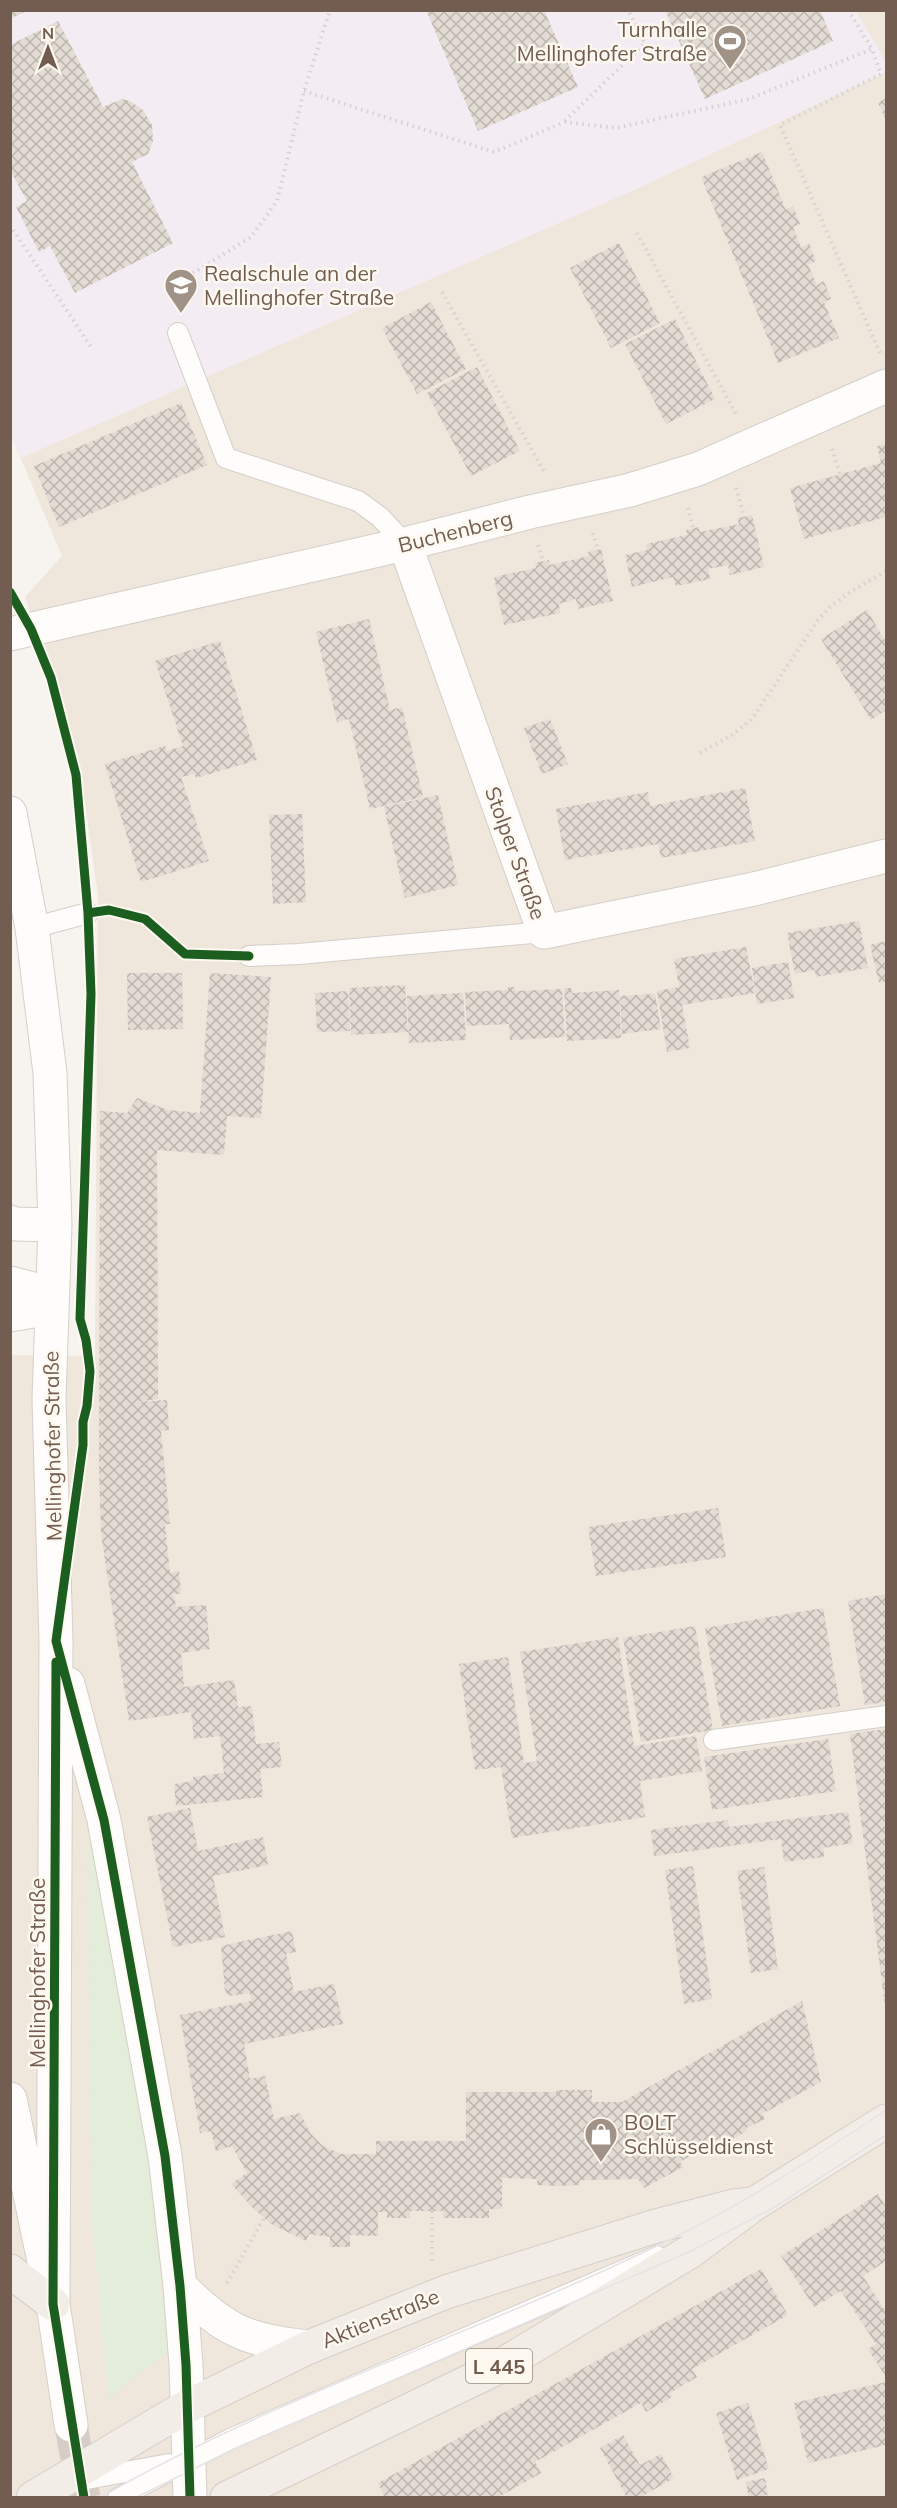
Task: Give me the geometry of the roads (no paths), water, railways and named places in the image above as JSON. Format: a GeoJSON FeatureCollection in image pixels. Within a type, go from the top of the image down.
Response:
{"type":"FeatureCollection","features":[{"type":"Feature","properties":{"kind":"main road","name":"Buchenberg"},"geometry":{"type":"LineString","coordinates":[[10,634],[630,490],[680,475],[753,445],[884,372]]}},
{"type":"Feature","properties":{"kind":"main road","name":"Stolper Straße"},"geometry":{"type":"LineString","coordinates":[[405,544],[544,932],[754,889],[886,856]]}},
{"type":"Feature","properties":{"kind":"main road","name":"Mellinghofer Straße"},"geometry":{"type":"LineString","coordinates":[[10,813],[32,928],[50,1073],[55,1225],[49,1399],[56,1641],[53,2304]]}},
{"type":"Feature","properties":{"kind":"main road"},"geometry":{"type":"LineString","coordinates":[[10,1222],[55,1225]]}},
{"type":"Feature","properties":{"kind":"main road"},"geometry":{"type":"LineString","coordinates":[[10,1283],[52,1301]]}},
{"type":"Feature","properties":{"kind":"main road"},"geometry":{"type":"LineString","coordinates":[[10,1315],[52,1301]]}},
{"type":"Feature","properties":{"kind":"main road"},"geometry":{"type":"LineString","coordinates":[[56,1641],[104,1820],[165,2156],[180,2286],[190,2498]]}},
{"type":"Feature","properties":{"kind":"main road"},"geometry":{"type":"LineString","coordinates":[[10,2099],[53,2304],[71,2425]]}},
{"type":"Feature","properties":{"kind":"main road","name":"Aktienstraße"},"geometry":{"type":"LineString","coordinates":[[227,2498],[497,2368],[691,2251],[754,2204],[886,2121]]}},
{"type":"Feature","properties":{"kind":"main road","name":"Aktienstraße"},"geometry":{"type":"LineString","coordinates":[[44,2491],[186,2406],[309,2347],[432,2297],[656,2226],[734,2206],[754,2204]]}},
{"type":"Feature","properties":{"kind":"main road"},"geometry":{"type":"LineString","coordinates":[[10,2271],[53,2304]]}},
{"type":"Feature","properties":{"kind":"main road"},"geometry":{"type":"LineString","coordinates":[[180,2286],[202,2308],[226,2327],[241,2335],[273,2344],[309,2347]]}},
{"type":"Feature","properties":{"kind":"lane"},"geometry":{"type":"LineString","coordinates":[[178,333],[226,458],[358,501],[380,517],[405,544]]}},
{"type":"Feature","properties":{"kind":"lane"},"geometry":{"type":"LineString","coordinates":[[32,928],[88,913]]}},
{"type":"Feature","properties":{"kind":"lane"},"geometry":{"type":"LineString","coordinates":[[249,956],[299,954],[544,932]]}},
{"type":"Feature","properties":{"kind":"lane"},"geometry":{"type":"LineString","coordinates":[[714,1740],[886,1716]]}},
{"type":"Feature","properties":{"kind":"lane"},"geometry":{"type":"LineString","coordinates":[[118,2498],[230,2439],[680,2246],[754,2204]]}},
{"type":"Feature","properties":{"kind":"lane"},"geometry":{"type":"LineString","coordinates":[[44,2491],[189,2461]]}},
{"type":"Feature","properties":{"kind":"tunnel"},"geometry":{"type":"LineString","coordinates":[[71,2425],[84,2498]]}},
{"type":"Feature","properties":{"kind":"tram line"},"geometry":{"type":"LineString","coordinates":[[99,2498],[238,2427],[598,2273],[669,2240],[780,2179],[886,2110]]}},
{"type":"Feature","properties":{"kind":"tram line"},"geometry":{"type":"LineString","coordinates":[[135,2498],[230,2451],[691,2251],[773,2208],[886,2135]]}},
{"type":"Feature","properties":{"kind":"place","name":"Turnhalle Mellinghofer Straße"},"geometry":{"type":"Point","coordinates":[730,70]}},
{"type":"Feature","properties":{"kind":"place","name":"Realschule an der Mellinghofer Straße"},"geometry":{"type":"Point","coordinates":[181,314]}},
{"type":"Feature","properties":{"kind":"place","name":"BOLT Schlüsseldienst"},"geometry":{"type":"Point","coordinates":[601,2163]}}]}
